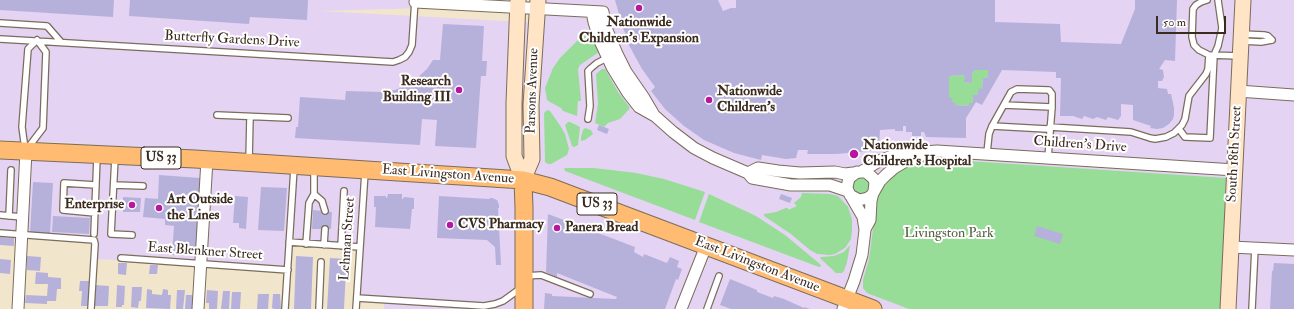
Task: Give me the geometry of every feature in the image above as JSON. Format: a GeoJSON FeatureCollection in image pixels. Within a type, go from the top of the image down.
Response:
{"type":"FeatureCollection","features":[{"type":"Feature","properties":{"kind":"main road","name":"East Livingston Avenue"},"geometry":{"type":"LineString","coordinates":[[0,150],[207,160],[523,180],[550,187],[706,246],[845,304],[873,309]]}},
{"type":"Feature","properties":{"kind":"main road","name":"Parsons Avenue"},"geometry":{"type":"LineString","coordinates":[[523,180],[524,309]]}},
{"type":"Feature","properties":{"kind":"street","name":"South 18th Street"},"geometry":{"type":"LineString","coordinates":[[1228,309],[1243,0]]}},
{"type":"Feature","properties":{"kind":"street"},"geometry":{"type":"LineString","coordinates":[[415,1],[537,4],[597,12],[594,22],[612,56],[628,93],[639,107],[655,116],[672,132],[694,148],[712,158],[748,173],[752,178],[791,185],[830,185],[849,193],[854,198],[864,200],[874,192]]}},
{"type":"Feature","properties":{"kind":"street","name":"Parsons Avenue"},"geometry":{"type":"LineString","coordinates":[[518,4],[514,103],[514,156],[523,180]]}},
{"type":"Feature","properties":{"kind":"street","name":"Parsons Avenue"},"geometry":{"type":"LineString","coordinates":[[523,180],[532,159],[531,105],[537,4]]}},
{"type":"Feature","properties":{"kind":"street"},"geometry":{"type":"LineString","coordinates":[[1238,91],[1294,95]]}},
{"type":"Feature","properties":{"kind":"street"},"geometry":{"type":"LineString","coordinates":[[18,309],[26,151]]}},
{"type":"Feature","properties":{"kind":"street","name":"Children's Drive"},"geometry":{"type":"LineString","coordinates":[[859,172],[879,161],[895,155],[910,152],[937,151],[1235,170]]}},
{"type":"Feature","properties":{"kind":"street","name":"Children's Drive"},"geometry":{"type":"LineString","coordinates":[[874,192],[883,178],[894,168],[906,161],[919,157],[924,152]]}},
{"type":"Feature","properties":{"kind":"street"},"geometry":{"type":"LineString","coordinates":[[198,309],[207,160]]}},
{"type":"Feature","properties":{"kind":"street"},"geometry":{"type":"LineString","coordinates":[[748,173],[758,168],[800,173],[835,172],[845,174],[866,172],[873,178],[875,186],[871,200],[870,220],[865,230]]}},
{"type":"Feature","properties":{"kind":"street"},"geometry":{"type":"LineString","coordinates":[[845,304],[862,255],[865,230],[863,217],[847,187],[848,180],[853,174],[859,172]]}},
{"type":"Feature","properties":{"kind":"street"},"geometry":{"type":"LineString","coordinates":[[681,309],[706,246]]}},
{"type":"Feature","properties":{"kind":"street"},"geometry":{"type":"LineString","coordinates":[[1231,247],[1294,250]]}},
{"type":"Feature","properties":{"kind":"lane"},"geometry":{"type":"LineString","coordinates":[[1207,0],[1196,5],[1193,9],[1192,37],[1194,45],[1199,50],[1211,55],[1241,43]]}},
{"type":"Feature","properties":{"kind":"lane"},"geometry":{"type":"LineString","coordinates":[[992,126],[1047,129],[1050,127],[1131,132],[1155,139],[1166,137],[1174,133],[1179,129],[1185,119],[1189,96],[1206,74],[1211,55],[1218,46],[1222,28],[1218,0]]}},
{"type":"Feature","properties":{"kind":"lane","name":"Butterfly Gardens Drive"},"geometry":{"type":"LineString","coordinates":[[0,39],[393,62],[405,57],[412,45],[415,1]]}},
{"type":"Feature","properties":{"kind":"lane"},"geometry":{"type":"LineString","coordinates":[[0,23],[47,26],[61,42]]}},
{"type":"Feature","properties":{"kind":"lane"},"geometry":{"type":"LineString","coordinates":[[37,40],[46,52],[43,128],[26,151],[22,127],[28,49],[37,40]]}},
{"type":"Feature","properties":{"kind":"lane"},"geometry":{"type":"LineString","coordinates":[[1179,129],[1185,136],[1210,138],[1211,55]]}},
{"type":"Feature","properties":{"kind":"lane"},"geometry":{"type":"LineString","coordinates":[[588,119],[590,106],[588,71],[597,63],[612,56]]}},
{"type":"Feature","properties":{"kind":"lane"},"geometry":{"type":"LineString","coordinates":[[987,154],[989,134],[992,126],[1012,92],[1017,89],[1049,90],[1052,94],[1052,107],[1048,158]]}},
{"type":"Feature","properties":{"kind":"lane"},"geometry":{"type":"LineString","coordinates":[[1004,105],[1052,107]]}},
{"type":"Feature","properties":{"kind":"lane"},"geometry":{"type":"LineString","coordinates":[[217,115],[288,118]]}},
{"type":"Feature","properties":{"kind":"lane"},"geometry":{"type":"LineString","coordinates":[[249,163],[250,117]]}},
{"type":"Feature","properties":{"kind":"lane"},"geometry":{"type":"LineString","coordinates":[[94,234],[97,154]]}},
{"type":"Feature","properties":{"kind":"lane"},"geometry":{"type":"LineString","coordinates":[[115,155],[111,234],[132,235]]}},
{"type":"Feature","properties":{"kind":"lane"},"geometry":{"type":"LineString","coordinates":[[285,309],[294,166]]}},
{"type":"Feature","properties":{"kind":"lane"},"geometry":{"type":"LineString","coordinates":[[306,244],[309,202],[314,194],[314,167]]}},
{"type":"Feature","properties":{"kind":"lane"},"geometry":{"type":"LineString","coordinates":[[9,216],[11,170]]}},
{"type":"Feature","properties":{"kind":"lane","name":"Lehman Street"},"geometry":{"type":"LineString","coordinates":[[356,309],[365,170]]}},
{"type":"Feature","properties":{"kind":"lane"},"geometry":{"type":"LineString","coordinates":[[95,213],[63,210],[64,183],[96,185]]}},
{"type":"Feature","properties":{"kind":"lane"},"geometry":{"type":"LineString","coordinates":[[114,185],[143,186]]}},
{"type":"Feature","properties":{"kind":"lane"},"geometry":{"type":"LineString","coordinates":[[341,246],[344,192]]}},
{"type":"Feature","properties":{"kind":"lane"},"geometry":{"type":"LineString","coordinates":[[314,194],[322,201],[325,211]]}},
{"type":"Feature","properties":{"kind":"lane"},"geometry":{"type":"LineString","coordinates":[[0,215],[22,217]]}},
{"type":"Feature","properties":{"kind":"lane"},"geometry":{"type":"LineString","coordinates":[[324,229],[324,245]]}},
{"type":"Feature","properties":{"kind":"lane"},"geometry":{"type":"LineString","coordinates":[[0,233],[94,240],[96,244],[91,309]]}},
{"type":"Feature","properties":{"kind":"lane"},"geometry":{"type":"LineString","coordinates":[[289,242],[360,247]]}},
{"type":"Feature","properties":{"kind":"lane"},"geometry":{"type":"LineString","coordinates":[[1252,309],[1255,248]]}},
{"type":"Feature","properties":{"kind":"lane","name":"East Blenkner Street"},"geometry":{"type":"LineString","coordinates":[[121,258],[288,270]]}},
{"type":"Feature","properties":{"kind":"lane"},"geometry":{"type":"LineString","coordinates":[[319,309],[321,262]]}},
{"type":"Feature","properties":{"kind":"lane"},"geometry":{"type":"LineString","coordinates":[[357,298],[484,306],[503,301],[524,280],[541,275],[590,294]]}},
{"type":"Feature","properties":{"kind":"lane"},"geometry":{"type":"LineString","coordinates":[[707,309],[719,276]]}},
{"type":"Feature","properties":{"kind":"lane"},"geometry":{"type":"LineString","coordinates":[[484,306],[490,309]]}},
{"type":"Feature","properties":{"kind":"shaded area","name":"Nationwide Children's Hospital"},"geometry":{"type":"Polygon","coordinates":[[[0,0],[497,0],[496,6],[320,11],[543,23],[544,0],[1294,0],[1294,309],[384,309],[384,300],[356,298],[358,249],[290,245],[289,268],[94,259],[94,241],[0,234],[0,141],[41,143],[98,142],[35,142],[0,140],[0,0]]]}},
{"type":"Feature","properties":{"kind":"green space"},"geometry":{"type":"Polygon","coordinates":[[[590,32],[599,52],[580,65],[578,69],[581,101],[578,101],[577,116],[563,111],[561,108],[547,100],[545,88],[553,68],[560,58],[579,39],[590,32]]]}},
{"type":"Feature","properties":{"kind":"green space"},"geometry":{"type":"Polygon","coordinates":[[[602,69],[605,69],[618,92],[630,108],[620,119],[608,123],[604,127],[595,123],[598,104],[596,74],[602,69]]]}},
{"type":"Feature","properties":{"kind":"green space"},"geometry":{"type":"Polygon","coordinates":[[[975,70],[988,70],[987,78],[983,78],[982,89],[979,89],[977,95],[973,95],[973,103],[969,103],[969,106],[955,105],[955,102],[952,102],[949,98],[949,76],[965,75],[965,82],[972,83],[972,73],[975,70]]]}},
{"type":"Feature","properties":{"kind":"green space"},"geometry":{"type":"Polygon","coordinates":[[[547,110],[550,111],[565,134],[569,149],[567,155],[551,164],[545,162],[544,113],[547,110]]]}},
{"type":"Feature","properties":{"kind":"green space"},"geometry":{"type":"Polygon","coordinates":[[[568,122],[580,127],[578,145],[574,147],[572,146],[565,125],[568,122]]]}},
{"type":"Feature","properties":{"kind":"green space"},"geometry":{"type":"Polygon","coordinates":[[[585,128],[591,130],[593,134],[581,141],[583,130],[585,128]]]}},
{"type":"Feature","properties":{"kind":"green space","name":"Livingston Park"},"geometry":{"type":"Polygon","coordinates":[[[932,157],[965,157],[968,161],[1226,178],[1220,309],[909,309],[867,293],[863,288],[863,280],[869,259],[878,191],[885,181],[913,161],[932,157]]]}},
{"type":"Feature","properties":{"kind":"green space"},"geometry":{"type":"Polygon","coordinates":[[[564,168],[594,168],[636,173],[664,179],[705,192],[695,220],[565,171],[564,168]]]}},
{"type":"Feature","properties":{"kind":"green space"},"geometry":{"type":"Polygon","coordinates":[[[858,178],[864,178],[869,183],[867,192],[864,194],[858,194],[853,189],[853,183],[858,178]]]}},
{"type":"Feature","properties":{"kind":"green space"},"geometry":{"type":"Polygon","coordinates":[[[802,193],[830,194],[838,196],[848,207],[852,219],[852,230],[851,239],[845,248],[835,254],[817,254],[764,216],[764,214],[776,212],[786,208],[788,208],[788,210],[797,206],[794,203],[801,197],[802,193]]]}},
{"type":"Feature","properties":{"kind":"green space"},"geometry":{"type":"Polygon","coordinates":[[[709,194],[756,216],[785,235],[821,266],[819,267],[699,222],[709,194]]]}},
{"type":"Feature","properties":{"kind":"green space"},"geometry":{"type":"Polygon","coordinates":[[[850,245],[847,262],[842,273],[836,273],[820,258],[834,256],[844,252],[850,245]]]}},
{"type":"Feature","properties":{"kind":"building"},"geometry":{"type":"Polygon","coordinates":[[[0,0],[114,0],[113,17],[0,10],[0,0]]]}},
{"type":"Feature","properties":{"kind":"building"},"geometry":{"type":"Polygon","coordinates":[[[130,0],[308,0],[307,20],[250,17],[249,24],[129,16],[130,0]]]}},
{"type":"Feature","properties":{"kind":"building"},"geometry":{"type":"Polygon","coordinates":[[[615,0],[718,0],[723,11],[736,8],[736,0],[995,0],[995,22],[1060,24],[1061,42],[1121,44],[1135,9],[1135,0],[1177,0],[1175,61],[1165,60],[1159,69],[1163,70],[1164,77],[1162,81],[1158,81],[1158,88],[1167,89],[1168,94],[1171,94],[1174,115],[1169,124],[1163,128],[1157,129],[1150,128],[1151,126],[1133,120],[1133,105],[1121,104],[1121,116],[1118,120],[1108,117],[1106,120],[1097,117],[1093,119],[1084,116],[1082,119],[1073,116],[1060,116],[1061,78],[1056,78],[1056,72],[1002,70],[982,105],[976,102],[966,118],[966,138],[926,137],[924,132],[921,132],[921,136],[912,136],[912,132],[906,132],[906,126],[903,126],[903,131],[895,131],[895,129],[880,130],[879,147],[873,146],[871,151],[836,154],[807,154],[808,150],[798,150],[796,158],[786,159],[762,155],[761,160],[734,153],[704,140],[684,126],[665,109],[651,91],[655,87],[642,69],[625,38],[627,37],[615,0]],[[975,70],[972,73],[972,83],[964,82],[965,75],[949,76],[949,98],[952,98],[952,102],[955,102],[955,105],[969,106],[969,103],[973,103],[973,95],[977,95],[979,88],[982,89],[983,78],[987,78],[988,70],[975,70]]]}},
{"type":"Feature","properties":{"kind":"building"},"geometry":{"type":"Polygon","coordinates":[[[443,24],[484,26],[482,61],[487,61],[486,76],[481,76],[476,148],[435,146],[437,120],[422,119],[420,145],[295,138],[296,127],[298,127],[300,97],[345,100],[346,91],[382,92],[395,90],[407,85],[427,69],[433,60],[440,60],[443,24]]]}},
{"type":"Feature","properties":{"kind":"building"},"geometry":{"type":"Polygon","coordinates":[[[599,125],[609,129],[607,134],[597,130],[599,125]]]}},
{"type":"Feature","properties":{"kind":"building"},"geometry":{"type":"Polygon","coordinates":[[[159,175],[200,178],[196,256],[172,255],[174,226],[165,225],[165,219],[143,217],[145,198],[158,199],[159,175]]]}},
{"type":"Feature","properties":{"kind":"building"},"geometry":{"type":"Polygon","coordinates":[[[33,182],[53,183],[50,234],[30,233],[33,182]]]}},
{"type":"Feature","properties":{"kind":"building"},"geometry":{"type":"Polygon","coordinates":[[[261,187],[287,188],[284,231],[258,230],[261,187]]]}},
{"type":"Feature","properties":{"kind":"building"},"geometry":{"type":"Polygon","coordinates":[[[388,194],[402,194],[402,199],[404,197],[414,198],[414,209],[412,209],[410,229],[375,227],[376,207],[374,207],[374,196],[386,196],[387,198],[388,194]]]}},
{"type":"Feature","properties":{"kind":"building"},"geometry":{"type":"Polygon","coordinates":[[[781,194],[792,198],[790,203],[779,199],[781,194]]]}},
{"type":"Feature","properties":{"kind":"building"},"geometry":{"type":"Polygon","coordinates":[[[235,196],[248,197],[246,229],[239,228],[239,223],[233,223],[235,196]]]}},
{"type":"Feature","properties":{"kind":"building","name":"CVS Pharmacy"},"geometry":{"type":"Polygon","coordinates":[[[439,196],[492,198],[497,200],[499,205],[501,265],[496,265],[495,247],[487,240],[437,238],[439,196]]]}},
{"type":"Feature","properties":{"kind":"building","name":"Enterprise"},"geometry":{"type":"Polygon","coordinates":[[[123,197],[141,198],[140,212],[123,212],[123,197]]]}},
{"type":"Feature","properties":{"kind":"building"},"geometry":{"type":"Polygon","coordinates":[[[313,210],[332,212],[331,229],[312,229],[313,210]]]}},
{"type":"Feature","properties":{"kind":"building"},"geometry":{"type":"Polygon","coordinates":[[[548,214],[635,247],[634,252],[643,257],[644,254],[667,263],[670,257],[679,261],[677,267],[682,269],[678,280],[676,279],[665,309],[544,309],[545,293],[552,294],[552,296],[616,299],[617,297],[557,273],[557,277],[546,272],[548,214]]]}},
{"type":"Feature","properties":{"kind":"building"},"geometry":{"type":"Polygon","coordinates":[[[53,216],[90,218],[89,234],[52,232],[53,216]]]}},
{"type":"Feature","properties":{"kind":"building"},"geometry":{"type":"Polygon","coordinates":[[[1037,226],[1063,234],[1060,244],[1034,236],[1037,226]]]}},
{"type":"Feature","properties":{"kind":"building"},"geometry":{"type":"Polygon","coordinates":[[[0,237],[14,238],[14,246],[0,245],[0,237]]]}},
{"type":"Feature","properties":{"kind":"building"},"geometry":{"type":"Polygon","coordinates":[[[27,256],[41,257],[40,271],[27,270],[27,256]]]}},
{"type":"Feature","properties":{"kind":"building"},"geometry":{"type":"Polygon","coordinates":[[[296,256],[313,257],[311,309],[294,309],[296,256]]]}},
{"type":"Feature","properties":{"kind":"building"},"geometry":{"type":"Polygon","coordinates":[[[330,258],[347,259],[344,309],[327,309],[330,258]]]}},
{"type":"Feature","properties":{"kind":"building"},"geometry":{"type":"Polygon","coordinates":[[[0,259],[11,260],[10,274],[0,273],[0,259]]]}},
{"type":"Feature","properties":{"kind":"building"},"geometry":{"type":"Polygon","coordinates":[[[118,263],[127,263],[126,275],[118,274],[118,263]]]}},
{"type":"Feature","properties":{"kind":"building"},"geometry":{"type":"Polygon","coordinates":[[[1274,263],[1294,264],[1294,309],[1270,309],[1272,271],[1274,263]]]}},
{"type":"Feature","properties":{"kind":"building"},"geometry":{"type":"Polygon","coordinates":[[[150,265],[158,265],[157,274],[149,274],[150,265]]]}},
{"type":"Feature","properties":{"kind":"building"},"geometry":{"type":"Polygon","coordinates":[[[36,272],[48,273],[48,277],[61,278],[61,289],[57,289],[56,301],[47,301],[47,304],[25,303],[26,295],[47,296],[48,284],[35,284],[36,272]]]}},
{"type":"Feature","properties":{"kind":"building"},"geometry":{"type":"Polygon","coordinates":[[[730,279],[773,298],[774,296],[810,309],[731,309],[720,305],[730,279]]]}},
{"type":"Feature","properties":{"kind":"building"},"geometry":{"type":"Polygon","coordinates":[[[80,281],[91,281],[90,306],[81,306],[82,291],[79,291],[80,281]]]}},
{"type":"Feature","properties":{"kind":"building"},"geometry":{"type":"Polygon","coordinates":[[[95,285],[109,286],[108,306],[93,306],[95,285]]]}},
{"type":"Feature","properties":{"kind":"building"},"geometry":{"type":"Polygon","coordinates":[[[117,285],[125,286],[124,305],[122,305],[122,307],[116,307],[117,285]]]}},
{"type":"Feature","properties":{"kind":"building"},"geometry":{"type":"Polygon","coordinates":[[[132,287],[142,287],[141,301],[139,301],[138,308],[131,307],[132,287]]]}},
{"type":"Feature","properties":{"kind":"building"},"geometry":{"type":"Polygon","coordinates":[[[147,289],[152,290],[152,294],[162,295],[163,289],[168,290],[168,295],[171,295],[170,309],[146,308],[147,289]]]}},
{"type":"Feature","properties":{"kind":"building"},"geometry":{"type":"Polygon","coordinates":[[[177,290],[185,290],[183,309],[176,309],[177,290]]]}},
{"type":"Feature","properties":{"kind":"building"},"geometry":{"type":"Polygon","coordinates":[[[207,290],[218,291],[217,309],[209,309],[209,303],[206,303],[207,290]]]}},
{"type":"Feature","properties":{"kind":"building"},"geometry":{"type":"Polygon","coordinates":[[[223,291],[230,291],[229,309],[221,309],[223,291]]]}},
{"type":"Feature","properties":{"kind":"building"},"geometry":{"type":"Polygon","coordinates":[[[232,292],[241,292],[240,309],[231,309],[232,292]]]}},
{"type":"Feature","properties":{"kind":"building"},"geometry":{"type":"Polygon","coordinates":[[[258,294],[269,294],[268,309],[257,309],[258,294]]]}},
{"type":"Feature","properties":{"kind":"building"},"geometry":{"type":"Polygon","coordinates":[[[273,294],[280,294],[281,309],[272,308],[273,294]]]}},
{"type":"Feature","properties":{"kind":"building"},"geometry":{"type":"Polygon","coordinates":[[[186,295],[193,295],[193,309],[185,309],[186,295]]]}},
{"type":"Feature","properties":{"kind":"place","name":"Nationwide Children's Expansion"},"geometry":{"type":"Point","coordinates":[639,8]}},
{"type":"Feature","properties":{"kind":"place","name":"Research Building III"},"geometry":{"type":"Point","coordinates":[459,90]}},
{"type":"Feature","properties":{"kind":"place","name":"Nationwide Children's"},"geometry":{"type":"Point","coordinates":[709,100]}},
{"type":"Feature","properties":{"kind":"place","name":"Nationwide Children's Hospital"},"geometry":{"type":"Point","coordinates":[854,154]}},
{"type":"Feature","properties":{"kind":"place","name":"Enterprise"},"geometry":{"type":"Point","coordinates":[132,205]}},
{"type":"Feature","properties":{"kind":"place","name":"Art Outside the Lines"},"geometry":{"type":"Point","coordinates":[159,208]}},
{"type":"Feature","properties":{"kind":"place","name":"CVS Pharmacy"},"geometry":{"type":"Point","coordinates":[450,225]}},
{"type":"Feature","properties":{"kind":"place","name":"Panera Bread"},"geometry":{"type":"Point","coordinates":[557,228]}}]}
